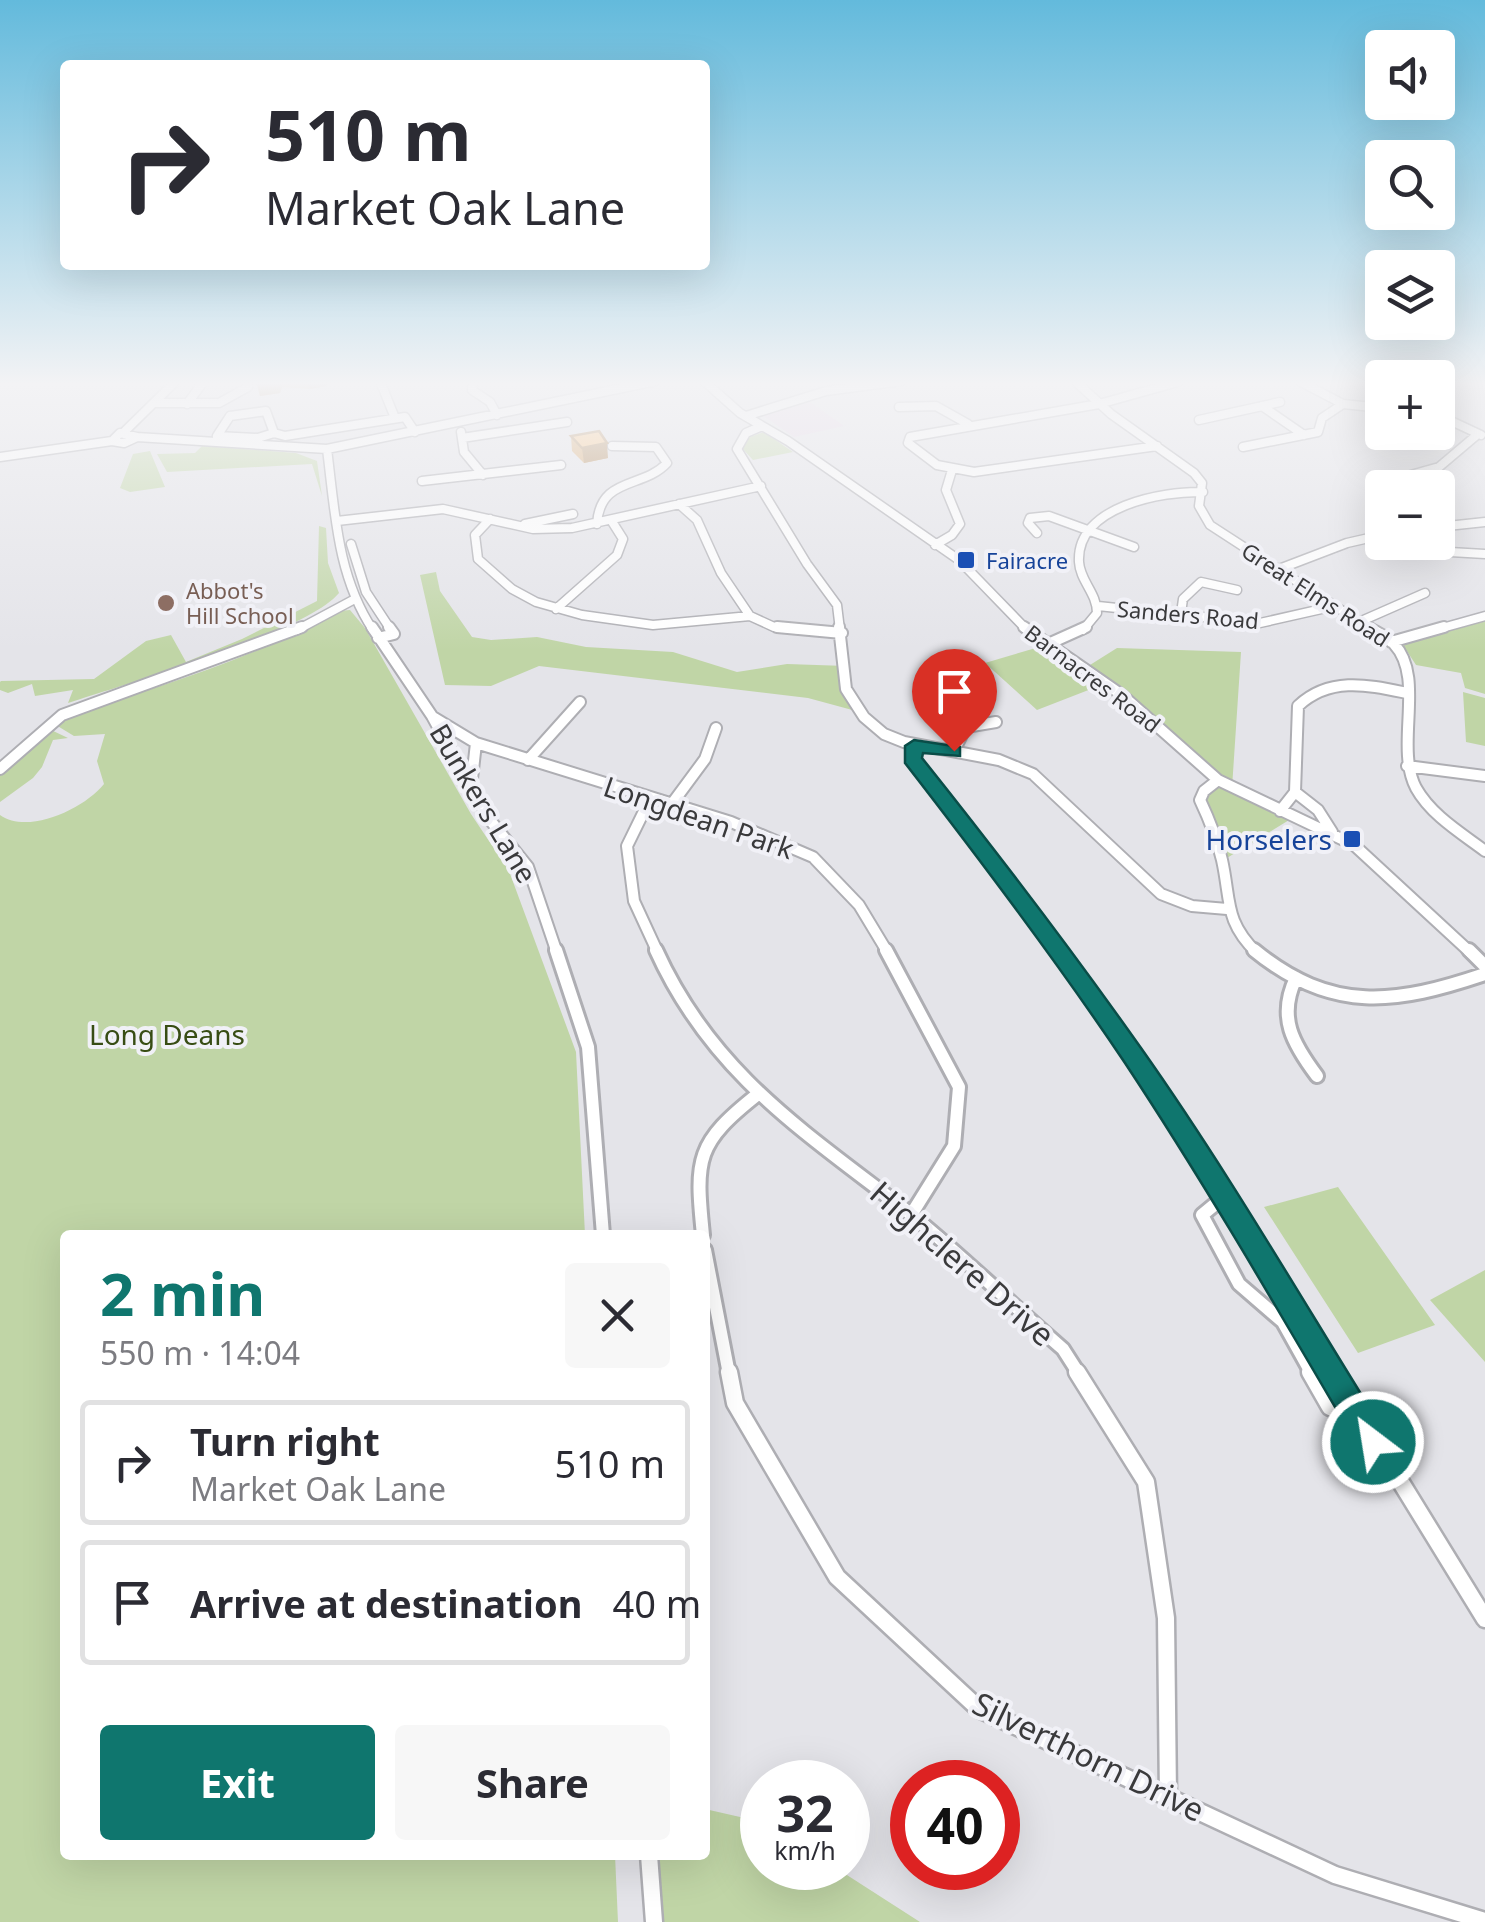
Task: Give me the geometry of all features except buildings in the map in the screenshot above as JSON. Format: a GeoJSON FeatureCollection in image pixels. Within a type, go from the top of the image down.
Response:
{"type":"FeatureCollection","features":[{"type":"Feature","properties":{"kind":"street","name":"Bunkers Lane"},"geometry":{"type":"LineString","coordinates":[[329,471],[353,600],[432,716],[486,815],[528,867],[588,1046],[602,1230]]}},
{"type":"Feature","properties":{"kind":"street"},"geometry":{"type":"LineString","coordinates":[[479,471],[483,475]]}},
{"type":"Feature","properties":{"kind":"street"},"geometry":{"type":"LineString","coordinates":[[422,481],[517,471]]}},
{"type":"Feature","properties":{"kind":"street"},"geometry":{"type":"LineString","coordinates":[[597,524],[598,508],[616,489],[660,471]]}},
{"type":"Feature","properties":{"kind":"street"},"geometry":{"type":"LineString","coordinates":[[752,471],[807,564],[833,597],[842,633],[846,689],[855,707],[884,734],[914,746],[998,760],[1033,774],[1161,894],[1192,906],[1227,909]]}},
{"type":"Feature","properties":{"kind":"street","name":"Barnacres Road"},"geometry":{"type":"LineString","coordinates":[[832,471],[959,560],[1022,626],[1122,695],[1218,780],[1333,835],[1380,865],[1485,966]]}},
{"type":"Feature","properties":{"kind":"street"},"geometry":{"type":"LineString","coordinates":[[935,545],[956,534],[961,526],[961,518],[946,499],[944,486],[952,471]]}},
{"type":"Feature","properties":{"kind":"street","name":"Great Elms Road"},"geometry":{"type":"LineString","coordinates":[[1191,471],[1202,483],[1199,506],[1210,525],[1391,642],[1408,670],[1403,721],[1408,766],[1424,800],[1485,851]]}},
{"type":"Feature","properties":{"kind":"street"},"geometry":{"type":"LineString","coordinates":[[337,522],[444,509],[516,526],[553,529],[597,524],[762,486]]}},
{"type":"Feature","properties":{"kind":"street"},"geometry":{"type":"LineString","coordinates":[[1046,646],[1082,630],[1096,618],[1098,606],[1079,559],[1087,531],[1109,514],[1132,504],[1203,492]]}},
{"type":"Feature","properties":{"kind":"street"},"geometry":{"type":"LineString","coordinates":[[679,504],[697,520],[720,572],[750,616]]}},
{"type":"Feature","properties":{"kind":"street"},"geometry":{"type":"LineString","coordinates":[[516,526],[573,514]]}},
{"type":"Feature","properties":{"kind":"street"},"geometry":{"type":"LineString","coordinates":[[1036,533],[1028,522],[1036,516],[1049,516],[1134,547]]}},
{"type":"Feature","properties":{"kind":"street"},"geometry":{"type":"LineString","coordinates":[[490,519],[475,535],[478,559],[512,590],[556,609],[654,625],[750,616],[774,627],[842,633]]}},
{"type":"Feature","properties":{"kind":"street"},"geometry":{"type":"LineString","coordinates":[[556,609],[618,555],[623,539],[612,520]]}},
{"type":"Feature","properties":{"kind":"street"},"geometry":{"type":"LineString","coordinates":[[1455,525],[1485,522]]}},
{"type":"Feature","properties":{"kind":"street"},"geometry":{"type":"LineString","coordinates":[[1279,569],[1365,539]]}},
{"type":"Feature","properties":{"kind":"street"},"geometry":{"type":"LineString","coordinates":[[351,544],[366,592],[394,634],[378,638]]}},
{"type":"Feature","properties":{"kind":"street"},"geometry":{"type":"LineString","coordinates":[[1455,552],[1485,554]]}},
{"type":"Feature","properties":{"kind":"street"},"geometry":{"type":"LineString","coordinates":[[1181,613],[1183,599],[1195,592],[1201,582],[1236,590]]}},
{"type":"Feature","properties":{"kind":"street"},"geometry":{"type":"LineString","coordinates":[[1359,622],[1426,593]]}},
{"type":"Feature","properties":{"kind":"street"},"geometry":{"type":"LineString","coordinates":[[0,768],[62,714],[299,629],[353,600]]}},
{"type":"Feature","properties":{"kind":"street","name":"Sanders Road"},"geometry":{"type":"LineString","coordinates":[[1098,606],[1260,623],[1335,606]]}},
{"type":"Feature","properties":{"kind":"street"},"geometry":{"type":"LineString","coordinates":[[1391,642],[1485,616]]}},
{"type":"Feature","properties":{"kind":"street"},"geometry":{"type":"LineString","coordinates":[[1280,811],[1295,792],[1298,706],[1306,696],[1330,685],[1364,684],[1407,693]]}},
{"type":"Feature","properties":{"kind":"street"},"geometry":{"type":"LineString","coordinates":[[528,760],[580,702]]}},
{"type":"Feature","properties":{"kind":"street","name":"Longdean Park"},"geometry":{"type":"LineString","coordinates":[[432,716],[476,743],[730,822],[813,857],[859,906],[910,990],[959,1087],[954,1146],[911,1215]]}},
{"type":"Feature","properties":{"kind":"street"},"geometry":{"type":"LineString","coordinates":[[954,751],[966,727],[996,722]]}},
{"type":"Feature","properties":{"kind":"street"},"geometry":{"type":"LineString","coordinates":[[671,805],[706,758],[716,728]]}},
{"type":"Feature","properties":{"kind":"street"},"geometry":{"type":"LineString","coordinates":[[471,788],[476,743]]}},
{"type":"Feature","properties":{"kind":"street"},"geometry":{"type":"LineString","coordinates":[[914,746],[914,762],[1066,960],[1224,1196],[1485,1619]]}},
{"type":"Feature","properties":{"kind":"street"},"geometry":{"type":"LineString","coordinates":[[1408,766],[1485,776]]}},
{"type":"Feature","properties":{"kind":"street"},"geometry":{"type":"LineString","coordinates":[[1218,780],[1204,791],[1200,800],[1216,834],[1227,909],[1246,943],[1270,963],[1332,992],[1390,999],[1485,974]]}},
{"type":"Feature","properties":{"kind":"street"},"geometry":{"type":"LineString","coordinates":[[1295,792],[1318,810],[1333,835]]}},
{"type":"Feature","properties":{"kind":"street","name":"Highclere Drive"},"geometry":{"type":"LineString","coordinates":[[650,799],[626,846],[634,902],[674,990],[724,1060],[758,1094],[911,1215],[1063,1349],[1146,1482],[1166,1618],[1168,1797]]}},
{"type":"Feature","properties":{"kind":"street"},"geometry":{"type":"LineString","coordinates":[[1296,978],[1283,1007],[1286,1030],[1317,1076]]}},
{"type":"Feature","properties":{"kind":"street"},"geometry":{"type":"LineString","coordinates":[[702,1230],[696,1171],[716,1126],[758,1094]]}},
{"type":"Feature","properties":{"kind":"street"},"geometry":{"type":"LineString","coordinates":[[1224,1196],[1202,1215],[1240,1284],[1283,1322],[1330,1407],[1360,1420]]}},
{"type":"Feature","properties":{"kind":"street","name":"Silverthorn Drive"},"geometry":{"type":"LineString","coordinates":[[710,1276],[735,1403],[837,1577],[979,1709],[1335,1875],[1485,1920]]}},
{"type":"Feature","properties":{"kind":"street"},"geometry":{"type":"LineString","coordinates":[[650,1860],[654,1922]]}},
{"type":"Feature","properties":{"kind":"green space"},"geometry":{"type":"Polygon","coordinates":[[[127,471],[158,471],[165,487],[130,492],[120,488],[127,471]]]}},
{"type":"Feature","properties":{"kind":"green space"},"geometry":{"type":"Polygon","coordinates":[[[319,526],[326,528],[328,563],[339,593],[291,624],[212,656],[68,703],[73,690],[35,696],[32,684],[8,693],[0,690],[1,681],[94,679],[146,641],[171,635],[186,662],[317,601],[319,526]]]}},
{"type":"Feature","properties":{"kind":"green space"},"geometry":{"type":"Polygon","coordinates":[[[436,572],[440,591],[472,637],[537,637],[586,647],[673,652],[737,672],[787,664],[846,666],[856,711],[808,698],[539,666],[491,686],[445,685],[420,575],[436,572]]]}},
{"type":"Feature","properties":{"kind":"green space","name":"Long Deans"},"geometry":{"type":"Polygon","coordinates":[[[350,610],[365,628],[471,814],[509,871],[576,1052],[585,1230],[60,1230],[60,1860],[615,1860],[618,1922],[0,1922],[0,815],[25,822],[40,821],[70,810],[104,784],[97,761],[105,734],[74,736],[51,722],[212,668],[350,610]]]}},
{"type":"Feature","properties":{"kind":"green space"},"geometry":{"type":"Polygon","coordinates":[[[1485,614],[1485,694],[1465,688],[1461,673],[1416,665],[1401,642],[1485,614]]]}},
{"type":"Feature","properties":{"kind":"green space"},"geometry":{"type":"Polygon","coordinates":[[[1046,645],[1082,670],[1117,648],[1241,652],[1232,788],[1294,817],[1222,861],[1200,800],[1217,781],[1104,684],[1037,710],[985,663],[1046,645]]]}},
{"type":"Feature","properties":{"kind":"green space"},"geometry":{"type":"Polygon","coordinates":[[[1463,692],[1485,698],[1485,746],[1466,742],[1463,692]]]}},
{"type":"Feature","properties":{"kind":"green space"},"geometry":{"type":"Polygon","coordinates":[[[49,729],[68,738],[53,740],[33,778],[0,802],[0,775],[49,729]]]}},
{"type":"Feature","properties":{"kind":"green space"},"geometry":{"type":"Polygon","coordinates":[[[1338,1187],[1435,1325],[1358,1353],[1264,1207],[1338,1187]]]}},
{"type":"Feature","properties":{"kind":"green space"},"geometry":{"type":"Polygon","coordinates":[[[1485,1270],[1485,1362],[1430,1300],[1485,1270]]]}},
{"type":"Feature","properties":{"kind":"green space"},"geometry":{"type":"Polygon","coordinates":[[[710,1810],[740,1817],[740,1890],[870,1890],[920,1922],[654,1922],[655,1860],[710,1860],[710,1810]]]}},
{"type":"Feature","properties":{"kind":"place","name":"Fairacre"},"geometry":{"type":"Point","coordinates":[966,560]}},
{"type":"Feature","properties":{"kind":"place","name":"Abbot's Hill School"},"geometry":{"type":"Point","coordinates":[166,603]}},
{"type":"Feature","properties":{"kind":"place","name":"Horselers"},"geometry":{"type":"Point","coordinates":[1352,839]}},
{"type":"Feature","properties":{"kind":"route"},"geometry":{"type":"LineString","coordinates":[[954,751],[914,746],[912,758],[1066,960],[1133,1056],[1224,1196],[1373,1442]]}}]}
